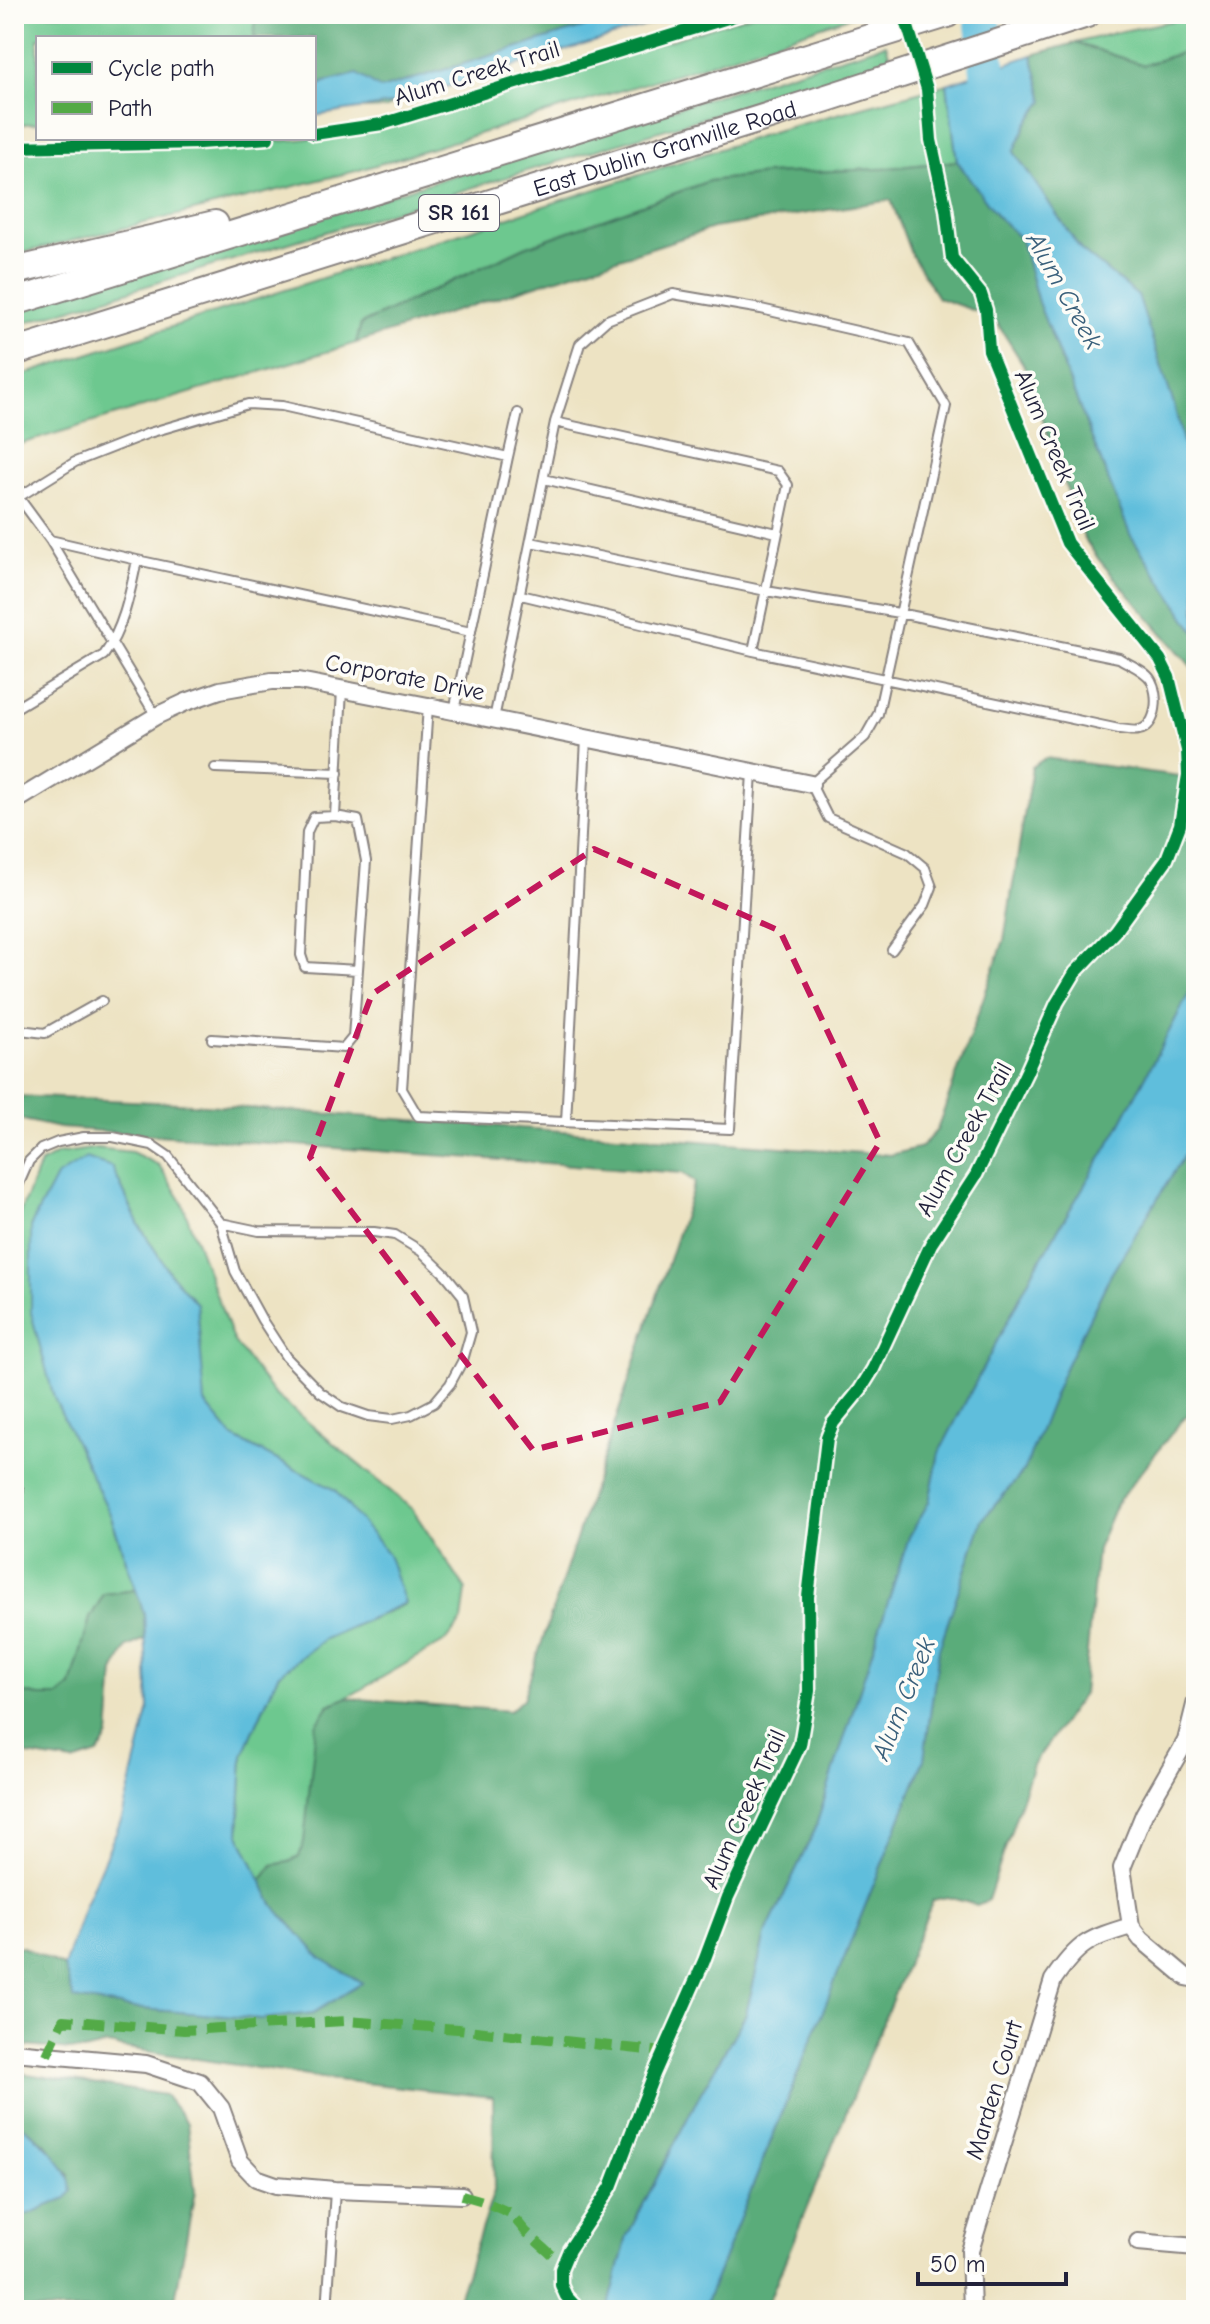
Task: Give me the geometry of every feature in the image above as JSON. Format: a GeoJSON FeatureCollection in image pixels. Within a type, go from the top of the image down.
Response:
{"type":"FeatureCollection","features":[{"type":"Feature","properties":{"kind":"main road","name":"East Dublin Granville Road"},"geometry":{"type":"LineString","coordinates":[[14,302],[947,14]]}},
{"type":"Feature","properties":{"kind":"main road","name":"East Dublin Granville Road"},"geometry":{"type":"LineString","coordinates":[[14,354],[1079,16]]}},
{"type":"Feature","properties":{"kind":"main road"},"geometry":{"type":"LineString","coordinates":[[14,271],[433,173]]}},
{"type":"Feature","properties":{"kind":"street","name":"Corporate Drive"},"geometry":{"type":"LineString","coordinates":[[14,802],[156,716],[220,690],[272,681],[299,681],[342,689],[811,784]]}},
{"type":"Feature","properties":{"kind":"street"},"geometry":{"type":"LineString","coordinates":[[1196,1701],[1186,1741],[1144,1814],[1122,1868],[1131,1926],[1141,1939],[1186,1977],[1196,1979]]}},
{"type":"Feature","properties":{"kind":"street","name":"Marden Court"},"geometry":{"type":"LineString","coordinates":[[972,2310],[970,2251],[1053,1980],[1071,1954],[1097,1936],[1131,1926]]}},
{"type":"Feature","properties":{"kind":"street"},"geometry":{"type":"LineString","coordinates":[[14,2052],[146,2064],[200,2082],[221,2108],[240,2161],[256,2178],[276,2185],[462,2195]]}},
{"type":"Feature","properties":{"kind":"street"},"geometry":{"type":"LineString","coordinates":[[1138,2242],[1196,2247]]}},
{"type":"Feature","properties":{"kind":"lane"},"geometry":{"type":"LineString","coordinates":[[494,719],[555,422],[580,344],[607,320],[673,294],[761,309],[909,343],[946,406],[878,714],[865,737],[811,784],[828,818],[907,853],[925,868],[932,887],[925,905],[892,950]]}},
{"type":"Feature","properties":{"kind":"lane"},"geometry":{"type":"LineString","coordinates":[[156,716],[50,540],[16,497],[75,462],[149,433],[248,404],[282,406],[508,457]]}},
{"type":"Feature","properties":{"kind":"lane"},"geometry":{"type":"LineString","coordinates":[[454,711],[518,413]]}},
{"type":"Feature","properties":{"kind":"lane"},"geometry":{"type":"LineString","coordinates":[[555,422],[778,471],[788,485],[753,651]]}},
{"type":"Feature","properties":{"kind":"lane"},"geometry":{"type":"LineString","coordinates":[[544,479],[777,533]]}},
{"type":"Feature","properties":{"kind":"lane"},"geometry":{"type":"LineString","coordinates":[[50,540],[471,632]]}},
{"type":"Feature","properties":{"kind":"lane"},"geometry":{"type":"LineString","coordinates":[[521,595],[753,651],[1119,729],[1138,731],[1149,725],[1155,714],[1154,688],[1149,677],[1119,658],[899,613],[766,591],[531,542]]}},
{"type":"Feature","properties":{"kind":"lane"},"geometry":{"type":"LineString","coordinates":[[14,709],[104,655],[113,642],[128,604],[137,560]]}},
{"type":"Feature","properties":{"kind":"lane"},"geometry":{"type":"LineString","coordinates":[[335,816],[342,689]]}},
{"type":"Feature","properties":{"kind":"lane"},"geometry":{"type":"LineString","coordinates":[[428,706],[402,1089],[418,1116],[730,1129],[752,773]]}},
{"type":"Feature","properties":{"kind":"lane"},"geometry":{"type":"LineString","coordinates":[[566,1122],[586,738]]}},
{"type":"Feature","properties":{"kind":"lane"},"geometry":{"type":"LineString","coordinates":[[215,768],[338,773]]}},
{"type":"Feature","properties":{"kind":"lane"},"geometry":{"type":"LineString","coordinates":[[212,1039],[344,1048],[353,1037],[358,970],[366,861],[358,820],[335,816],[314,817],[307,832],[301,955],[305,967],[358,970]]}},
{"type":"Feature","properties":{"kind":"lane"},"geometry":{"type":"LineString","coordinates":[[14,1026],[20,1030],[45,1033],[102,1001]]}},
{"type":"Feature","properties":{"kind":"lane"},"geometry":{"type":"LineString","coordinates":[[14,1195],[29,1161],[41,1149],[58,1142],[84,1137],[113,1137],[152,1145],[168,1156],[221,1223],[235,1271],[262,1320],[286,1357],[320,1392],[342,1407],[368,1416],[392,1419],[411,1415],[434,1403],[450,1384],[463,1360],[471,1332],[463,1296],[421,1251],[395,1235],[384,1233],[259,1231],[221,1223]]}},
{"type":"Feature","properties":{"kind":"lane"},"geometry":{"type":"LineString","coordinates":[[327,2310],[335,2190]]}},
{"type":"Feature","properties":{"kind":"highlighted area"},"geometry":{"type":"Polygon","coordinates":[[[594,849],[780,931],[880,1142],[720,1402],[533,1450],[310,1157],[372,994],[594,849]]]}},
{"type":"Feature","properties":{"kind":"green space"},"geometry":{"type":"Polygon","coordinates":[[[14,14],[508,14],[387,108],[316,111],[316,36],[36,36],[36,123],[14,125],[14,14]]]}},
{"type":"Feature","properties":{"kind":"green space"},"geometry":{"type":"Polygon","coordinates":[[[256,14],[628,14],[381,89],[325,82],[316,89],[316,36],[254,36],[256,14]]]}},
{"type":"Feature","properties":{"kind":"green space"},"geometry":{"type":"Polygon","coordinates":[[[753,14],[858,14],[702,66],[356,171],[14,255],[14,154],[40,149],[316,140],[316,137],[434,115],[753,14]]]}},
{"type":"Feature","properties":{"kind":"green space"},"geometry":{"type":"Polygon","coordinates":[[[1196,16],[1196,48],[1144,65],[1075,43],[1118,32],[1196,16]]]}},
{"type":"Feature","properties":{"kind":"green space"},"geometry":{"type":"Polygon","coordinates":[[[1075,43],[1144,65],[1196,48],[1196,496],[1174,405],[1138,296],[1081,250],[1014,152],[1027,123],[1044,101],[1032,55],[1075,43]]]}},
{"type":"Feature","properties":{"kind":"green space"},"geometry":{"type":"Polygon","coordinates":[[[886,44],[891,61],[14,326],[14,309],[886,44]]]}},
{"type":"Feature","properties":{"kind":"green space"},"geometry":{"type":"Polygon","coordinates":[[[947,84],[957,161],[709,181],[525,247],[361,324],[356,343],[14,446],[14,378],[775,131],[947,84]]]}},
{"type":"Feature","properties":{"kind":"green space"},"geometry":{"type":"Polygon","coordinates":[[[957,161],[998,217],[1021,239],[1038,302],[1130,534],[1196,633],[1196,672],[1099,560],[1084,538],[1023,364],[997,323],[978,312],[938,298],[911,254],[891,200],[713,228],[356,343],[361,324],[525,247],[709,181],[957,161]]]}},
{"type":"Feature","properties":{"kind":"green space"},"geometry":{"type":"Polygon","coordinates":[[[1045,758],[1187,777],[1196,772],[1196,980],[1118,1129],[1034,1270],[939,1453],[929,1502],[909,1538],[814,1832],[765,1935],[746,2014],[699,2096],[627,2236],[608,2310],[454,2310],[494,2191],[493,2097],[327,2079],[107,2045],[83,2051],[14,2045],[14,1946],[23,1947],[64,1967],[75,1999],[132,2008],[261,2019],[313,2013],[361,1983],[321,1958],[273,1905],[261,1881],[273,1865],[299,1857],[304,1842],[316,1725],[329,1705],[346,1698],[510,1711],[523,1699],[695,1182],[682,1173],[59,1128],[14,1118],[14,1096],[178,1103],[891,1155],[921,1147],[937,1130],[1004,940],[1032,767],[1045,758]]]}},
{"type":"Feature","properties":{"kind":"green space"},"geometry":{"type":"Polygon","coordinates":[[[1196,1136],[1196,1408],[1182,1420],[1116,1504],[1097,1549],[1083,1694],[1033,1765],[988,1900],[977,1905],[947,1897],[933,1900],[765,2310],[703,2310],[924,1759],[939,1649],[982,1520],[1024,1471],[1063,1372],[1110,1276],[1196,1136]]]}},
{"type":"Feature","properties":{"kind":"green space"},"geometry":{"type":"Polygon","coordinates":[[[96,1148],[132,1152],[159,1165],[181,1200],[233,1340],[274,1394],[412,1509],[466,1590],[462,1621],[447,1640],[346,1698],[328,1705],[299,1857],[273,1865],[261,1881],[239,1834],[243,1755],[278,1675],[324,1639],[405,1604],[335,1490],[233,1437],[204,1403],[197,1304],[171,1275],[139,1225],[112,1167],[110,1514],[136,1590],[104,1594],[90,1618],[71,1686],[59,1696],[14,1691],[14,1227],[40,1164],[57,1154],[96,1148]]]}},
{"type":"Feature","properties":{"kind":"green space"},"geometry":{"type":"Polygon","coordinates":[[[136,1590],[144,1613],[145,1639],[127,1647],[114,1672],[109,1736],[98,1754],[73,1762],[14,1753],[14,1691],[59,1696],[71,1686],[90,1618],[104,1594],[136,1590]]]}},
{"type":"Feature","properties":{"kind":"green space"},"geometry":{"type":"Polygon","coordinates":[[[14,2072],[165,2095],[187,2123],[195,2191],[173,2310],[14,2310],[14,2220],[66,2198],[69,2175],[45,2143],[14,2119],[14,2072]]]}},
{"type":"Feature","properties":{"kind":"water"},"geometry":{"type":"Polygon","coordinates":[[[628,14],[685,14],[390,104],[316,116],[316,89],[325,82],[357,74],[381,89],[628,14]]]}},
{"type":"Feature","properties":{"kind":"water"},"geometry":{"type":"Polygon","coordinates":[[[1032,55],[1044,101],[1027,123],[1014,152],[1081,250],[1138,296],[1174,405],[1196,496],[1196,633],[1130,534],[1038,302],[1021,239],[998,217],[957,161],[947,84],[1032,55]]]}},
{"type":"Feature","properties":{"kind":"water"},"geometry":{"type":"Polygon","coordinates":[[[1196,980],[1196,1136],[1110,1276],[1063,1372],[1024,1471],[982,1520],[939,1649],[924,1759],[703,2310],[608,2310],[627,2236],[699,2096],[746,2014],[765,1935],[814,1832],[909,1537],[929,1502],[939,1453],[1034,1270],[1118,1129],[1196,980]]]}},
{"type":"Feature","properties":{"kind":"water"},"geometry":{"type":"Polygon","coordinates":[[[86,1158],[112,1167],[139,1225],[171,1275],[197,1304],[205,1403],[233,1437],[335,1490],[388,1554],[405,1603],[324,1639],[278,1675],[243,1755],[239,1834],[273,1905],[321,1958],[362,1983],[313,2013],[261,2019],[132,2008],[74,1999],[64,1967],[84,1906],[122,1818],[149,1708],[144,1613],[110,1514],[54,1398],[31,1313],[31,1225],[56,1177],[86,1158]]]}},
{"type":"Feature","properties":{"kind":"water"},"geometry":{"type":"Polygon","coordinates":[[[14,2119],[58,2159],[72,2191],[67,2198],[14,2220],[14,2119]]]}},
{"type":"Feature","properties":{"kind":"waterway","name":"Alum Creek"},"geometry":{"type":"LineString","coordinates":[[982,14],[993,120]]}},
{"type":"Feature","properties":{"kind":"marked path"},"geometry":{"type":"LineString","coordinates":[[47,2055],[63,2020],[184,2030],[346,2021],[458,2029],[664,2052]]}},
{"type":"Feature","properties":{"kind":"marked path"},"geometry":{"type":"LineString","coordinates":[[462,2195],[510,2213],[526,2232],[564,2263]]}},
{"type":"Feature","properties":{"kind":"cycle path","name":"Alum Creek Trail"},"geometry":{"type":"LineString","coordinates":[[316,134],[382,124],[741,14]]}},
{"type":"Feature","properties":{"kind":"cycle path","name":"Alum Creek Trail"},"geometry":{"type":"LineString","coordinates":[[579,2310],[561,2285],[561,2269],[569,2250],[611,2187],[654,2074],[704,1961],[728,1897],[800,1745],[809,1691],[808,1597],[827,1438],[833,1423],[873,1369],[931,1244],[976,1175],[1057,1003],[1075,973],[1115,931],[1167,859],[1180,825],[1188,775],[1187,750],[1169,677],[1160,659],[1067,543],[989,350],[986,310],[981,294],[952,258],[946,209],[931,140],[927,89],[904,14]]}},
{"type":"Feature","properties":{"kind":"cycle path"},"geometry":{"type":"LineString","coordinates":[[14,147],[240,140]]}}]}
